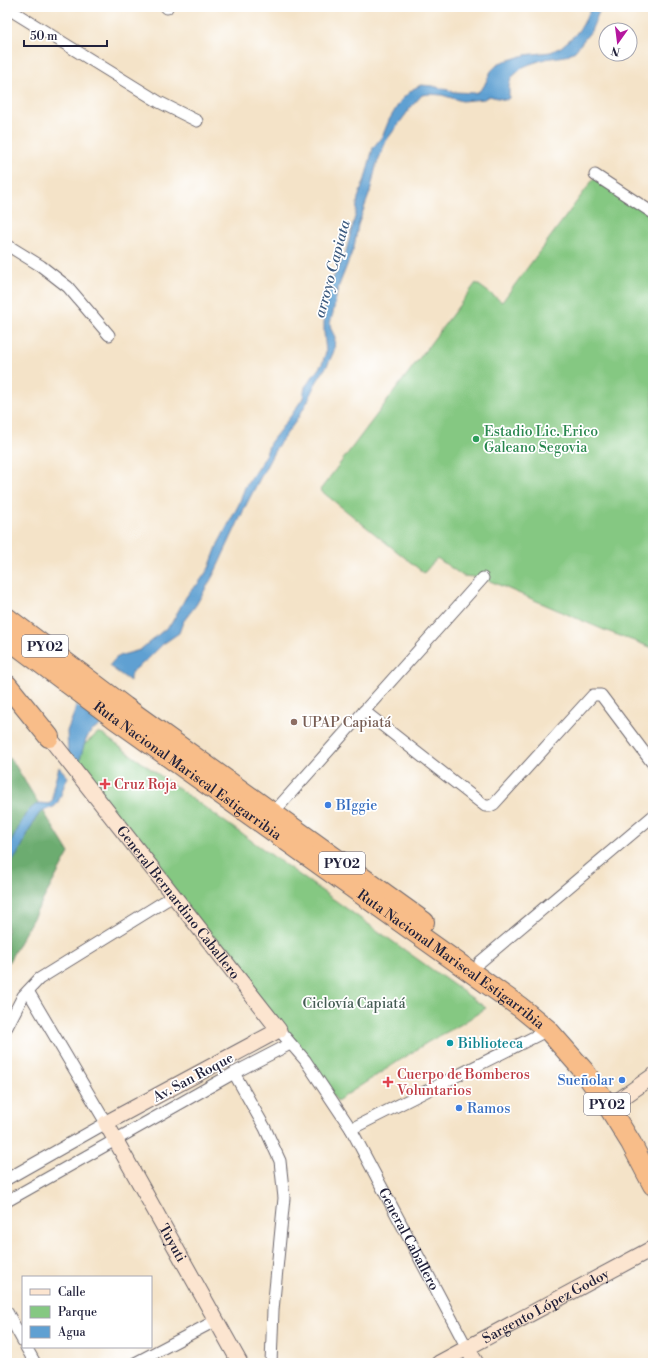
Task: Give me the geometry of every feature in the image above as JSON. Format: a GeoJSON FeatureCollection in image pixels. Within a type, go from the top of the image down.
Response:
{"type":"FeatureCollection","features":[{"type":"Feature","properties":{"kind":"highway","name":"Ruta Nacional Mariscal Estigarribia"},"geometry":{"type":"LineString","coordinates":[[7,618],[78,681],[514,1003],[548,1030],[584,1071],[608,1106],[653,1185]]}},
{"type":"Feature","properties":{"kind":"highway","name":"Ruta Nacional Mariscal Estigarribia"},"geometry":{"type":"LineString","coordinates":[[7,638],[78,681]]}},
{"type":"Feature","properties":{"kind":"highway"},"geometry":{"type":"LineString","coordinates":[[7,685],[48,737]]}},
{"type":"Feature","properties":{"kind":"highway","name":"Ruta Nacional Mariscal Estigarribia"},"geometry":{"type":"LineString","coordinates":[[120,712],[274,813],[529,998],[558,1022],[594,1064],[619,1100],[653,1158]]}},
{"type":"Feature","properties":{"kind":"street"},"geometry":{"type":"LineString","coordinates":[[7,8],[160,102],[197,121]]}},
{"type":"Feature","properties":{"kind":"street"},"geometry":{"type":"LineString","coordinates":[[595,175],[653,213]]}},
{"type":"Feature","properties":{"kind":"street"},"geometry":{"type":"LineString","coordinates":[[7,245],[41,266],[68,287],[109,335]]}},
{"type":"Feature","properties":{"kind":"street"},"geometry":{"type":"LineString","coordinates":[[274,813],[483,578]]}},
{"type":"Feature","properties":{"kind":"street"},"geometry":{"type":"LineString","coordinates":[[364,711],[485,806],[494,804],[593,695],[601,695],[653,764]]}},
{"type":"Feature","properties":{"kind":"street","name":"General Bernardino Caballero"},"geometry":{"type":"LineString","coordinates":[[48,737],[279,1030]]}},
{"type":"Feature","properties":{"kind":"street"},"geometry":{"type":"LineString","coordinates":[[480,962],[653,816]]}},
{"type":"Feature","properties":{"kind":"street"},"geometry":{"type":"LineString","coordinates":[[7,1027],[23,996],[39,979],[173,896]]}},
{"type":"Feature","properties":{"kind":"street"},"geometry":{"type":"LineString","coordinates":[[7,1178],[106,1123],[28,991]]}},
{"type":"Feature","properties":{"kind":"street","name":"General Caballero"},"geometry":{"type":"LineString","coordinates":[[279,1030],[305,1060],[351,1129],[467,1348]]}},
{"type":"Feature","properties":{"kind":"street","name":"Av. San Roque"},"geometry":{"type":"LineString","coordinates":[[106,1123],[279,1030]]}},
{"type":"Feature","properties":{"kind":"street"},"geometry":{"type":"LineString","coordinates":[[351,1129],[548,1030]]}},
{"type":"Feature","properties":{"kind":"street"},"geometry":{"type":"LineString","coordinates":[[7,1201],[234,1073],[290,1044]]}},
{"type":"Feature","properties":{"kind":"street"},"geometry":{"type":"LineString","coordinates":[[234,1073],[265,1128],[280,1161],[284,1198],[273,1310],[271,1363]]}},
{"type":"Feature","properties":{"kind":"street"},"geometry":{"type":"LineString","coordinates":[[619,1100],[653,1076]]}},
{"type":"Feature","properties":{"kind":"street","name":"Tuyuti"},"geometry":{"type":"LineString","coordinates":[[106,1123],[240,1363]]}},
{"type":"Feature","properties":{"kind":"street","name":"Sargento López Godoy"},"geometry":{"type":"LineString","coordinates":[[439,1363],[653,1248]]}},
{"type":"Feature","properties":{"kind":"street"},"geometry":{"type":"LineString","coordinates":[[7,1312],[22,1339]]}},
{"type":"Feature","properties":{"kind":"street"},"geometry":{"type":"LineString","coordinates":[[135,1363],[215,1320]]}},
{"type":"Feature","properties":{"kind":"street"},"geometry":{"type":"LineString","coordinates":[[27,1348],[35,1363]]}},
{"type":"Feature","properties":{"kind":"street"},"geometry":{"type":"LineString","coordinates":[[467,1348],[476,1363]]}},
{"type":"Feature","properties":{"kind":"green space"},"geometry":{"type":"Polygon","coordinates":[[[595,177],[653,215],[653,648],[604,630],[483,578],[463,576],[437,558],[424,573],[320,490],[476,283],[502,302],[595,177]]]}},
{"type":"Feature","properties":{"kind":"green space","name":"Ciclovía Capiatá"},"geometry":{"type":"Polygon","coordinates":[[[99,732],[486,1008],[460,1025],[428,1042],[337,1101],[70,757],[99,732]]]}},
{"type":"Feature","properties":{"kind":"green space"},"geometry":{"type":"Polygon","coordinates":[[[7,756],[15,765],[69,853],[7,965],[7,756]]]}},
{"type":"Feature","properties":{"kind":"water"},"geometry":{"type":"Polygon","coordinates":[[[592,7],[601,7],[591,31],[575,51],[565,56],[545,59],[523,67],[511,78],[509,98],[506,100],[489,96],[484,99],[462,101],[442,95],[422,95],[386,141],[376,166],[370,192],[358,225],[354,247],[338,288],[330,323],[335,337],[334,351],[328,364],[314,386],[309,399],[296,421],[276,448],[247,503],[214,574],[196,605],[183,622],[179,633],[163,644],[133,671],[130,676],[130,681],[109,666],[116,658],[140,650],[171,624],[186,597],[198,584],[209,568],[218,544],[239,504],[245,487],[265,457],[270,443],[303,398],[305,387],[322,364],[326,352],[324,311],[331,282],[345,255],[356,213],[358,198],[365,179],[373,148],[383,135],[389,120],[401,100],[413,89],[421,85],[433,86],[455,92],[478,92],[484,86],[491,71],[499,63],[525,55],[551,52],[561,47],[575,35],[582,26],[592,7]]]}},
{"type":"Feature","properties":{"kind":"water"},"geometry":{"type":"Polygon","coordinates":[[[76,703],[102,724],[89,735],[77,769],[68,755],[67,731],[75,711],[76,703]]]}},
{"type":"Feature","properties":{"kind":"water"},"geometry":{"type":"Polygon","coordinates":[[[59,767],[68,777],[59,800],[55,806],[42,811],[39,814],[21,849],[7,867],[7,850],[26,813],[39,803],[49,804],[53,799],[53,788],[59,767]]]}},
{"type":"Feature","properties":{"kind":"pier"},"geometry":{"type":"Polygon","coordinates":[[[76,701],[104,723],[104,725],[74,703],[76,701]]]}},
{"type":"Feature","properties":{"kind":"place","name":"Estadio Lic. Erico Galeano Segovia"},"geometry":{"type":"Point","coordinates":[476,439]}},
{"type":"Feature","properties":{"kind":"place","name":"UPAP Capiatá"},"geometry":{"type":"Point","coordinates":[294,722]}},
{"type":"Feature","properties":{"kind":"place","name":"Cruz Roja"},"geometry":{"type":"Point","coordinates":[105,784]}},
{"type":"Feature","properties":{"kind":"place","name":"BIggie"},"geometry":{"type":"Point","coordinates":[328,805]}},
{"type":"Feature","properties":{"kind":"place","name":"Biblioteca"},"geometry":{"type":"Point","coordinates":[450,1043]}},
{"type":"Feature","properties":{"kind":"place","name":"Sueñolar"},"geometry":{"type":"Point","coordinates":[622,1080]}},
{"type":"Feature","properties":{"kind":"place","name":"Cuerpo de Bomberos Voluntarios"},"geometry":{"type":"Point","coordinates":[388,1082]}},
{"type":"Feature","properties":{"kind":"place","name":"Ramos"},"geometry":{"type":"Point","coordinates":[459,1108]}},
{"type":"Feature","properties":{"kind":"water label","name":"arroyo Capiata"},"geometry":{"type":"Point","coordinates":[332,269]}}]}
